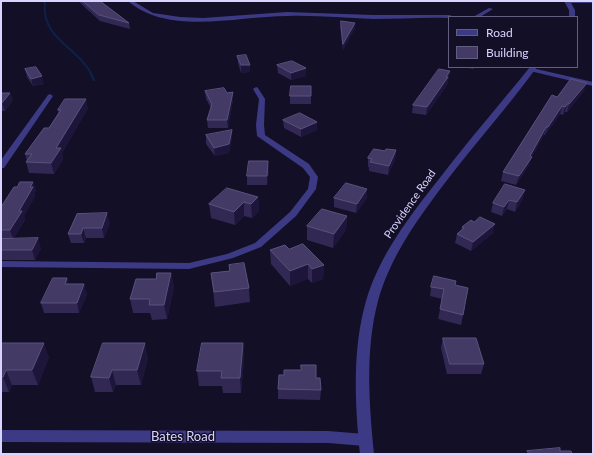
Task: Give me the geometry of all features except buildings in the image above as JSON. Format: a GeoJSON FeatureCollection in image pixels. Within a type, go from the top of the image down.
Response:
{"type":"FeatureCollection","features":[{"type":"Feature","properties":{"kind":"street"},"geometry":{"type":"LineString","coordinates":[[130,1],[152,14],[180,19],[203,20],[287,14],[373,17],[448,17]]}},
{"type":"Feature","properties":{"kind":"street"},"geometry":{"type":"LineString","coordinates":[[567,1],[593,2]]}},
{"type":"Feature","properties":{"kind":"street"},"geometry":{"type":"LineString","coordinates":[[567,1],[572,10],[572,16]]}},
{"type":"Feature","properties":{"kind":"street"},"geometry":{"type":"LineString","coordinates":[[478,16],[491,9]]}},
{"type":"Feature","properties":{"kind":"street"},"geometry":{"type":"LineString","coordinates":[[533,68],[593,84]]}},
{"type":"Feature","properties":{"kind":"street","name":"Providence Road"},"geometry":{"type":"LineString","coordinates":[[367,454],[362,376],[367,324],[379,281],[395,245],[409,224],[459,158],[533,68]]}},
{"type":"Feature","properties":{"kind":"street"},"geometry":{"type":"LineString","coordinates":[[1,264],[189,266],[230,256],[258,245],[293,214],[312,189],[314,178],[306,166],[261,136],[260,125],[262,99],[256,89]]}},
{"type":"Feature","properties":{"kind":"street"},"geometry":{"type":"LineString","coordinates":[[1,166],[50,96]]}},
{"type":"Feature","properties":{"kind":"street","name":"Bates Road"},"geometry":{"type":"LineString","coordinates":[[1,436],[328,437],[365,440]]}},
{"type":"Feature","properties":{"kind":"waterway"},"geometry":{"type":"LineString","coordinates":[[43,1],[45,3],[45,15],[54,34],[86,65],[92,75]]}},
{"type":"Feature","properties":{"kind":"waterway"},"geometry":{"type":"LineString","coordinates":[[91,74],[94,80]]}}]}
